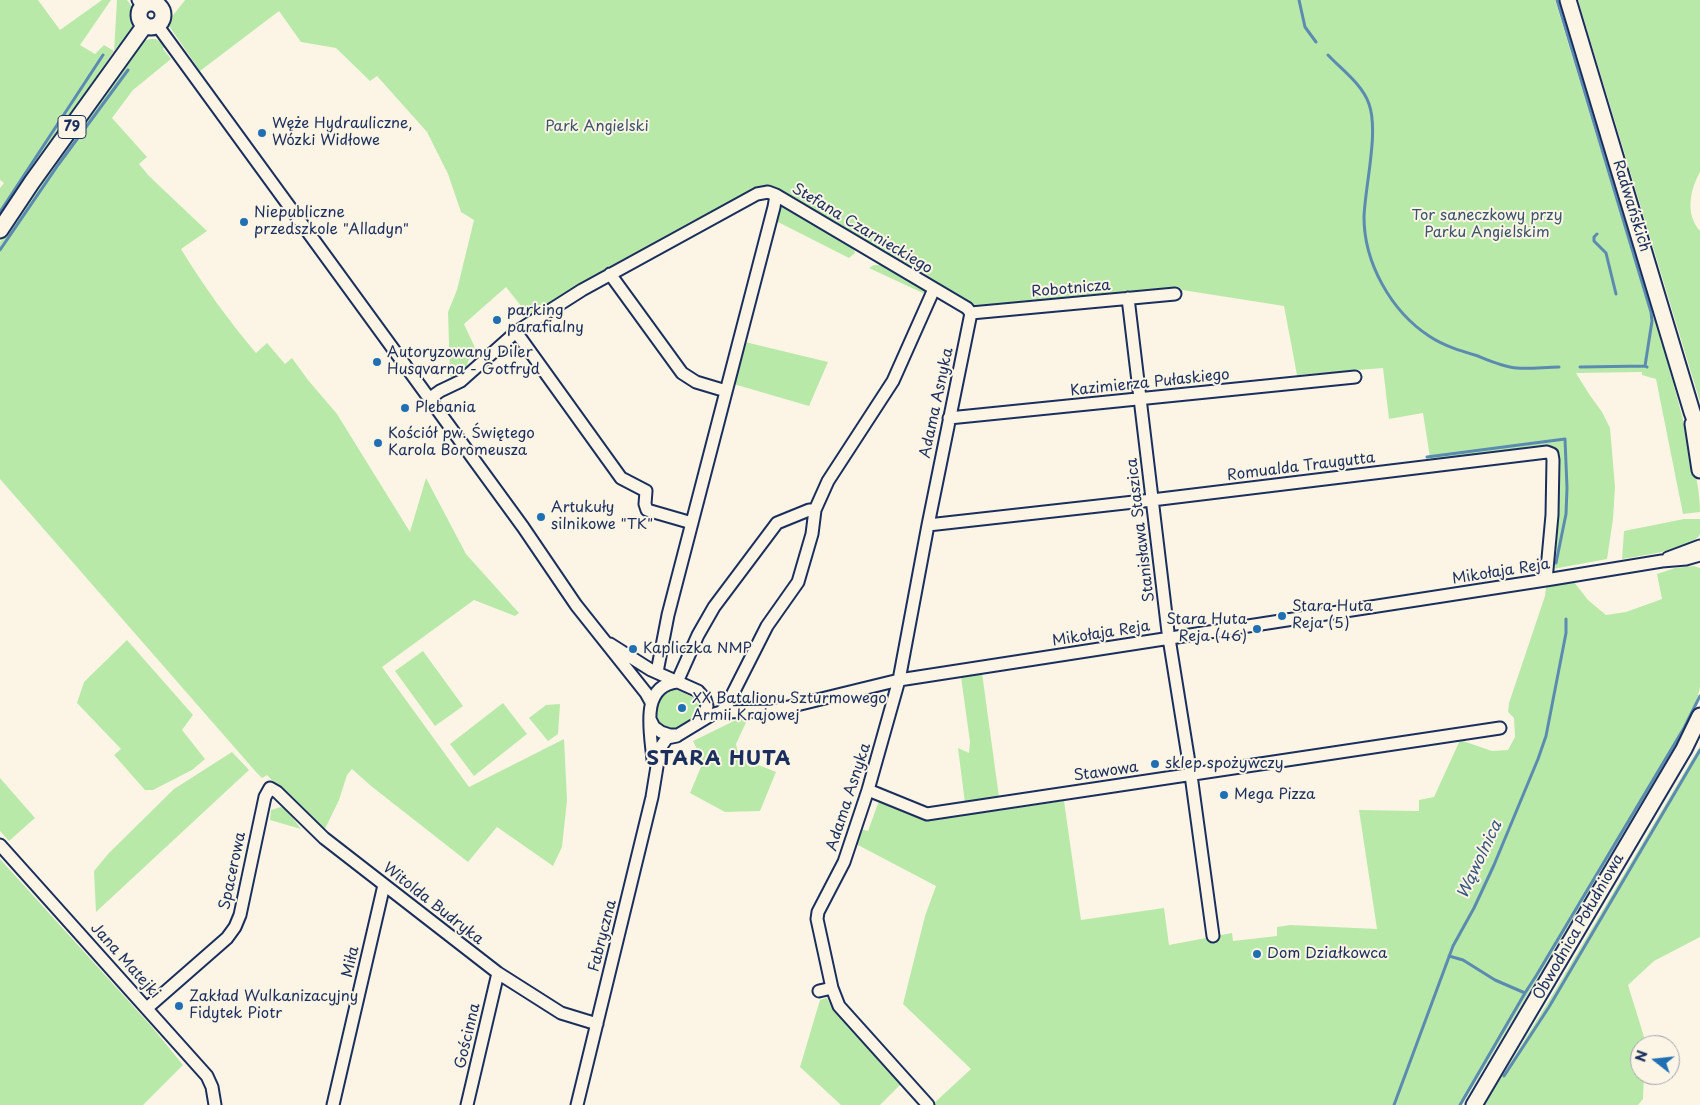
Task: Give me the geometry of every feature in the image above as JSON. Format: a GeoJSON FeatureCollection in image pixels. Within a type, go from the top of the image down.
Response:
{"type":"FeatureCollection","features":[{"type":"Feature","properties":{"kind":"main road","name":"Radwańskich"},"geometry":{"type":"LineString","coordinates":[[1568,0],[1692,412],[1700,433]]}},
{"type":"Feature","properties":{"kind":"main road"},"geometry":{"type":"LineString","coordinates":[[140,3],[161,3],[163,18],[151,25],[141,22],[138,14],[140,3]]}},
{"type":"Feature","properties":{"kind":"main road","name":"79"},"geometry":{"type":"LineString","coordinates":[[0,230],[32,182],[151,25]]}},
{"type":"Feature","properties":{"kind":"main road","name":"Radwańskich"},"geometry":{"type":"LineString","coordinates":[[1692,412],[1700,470]]}},
{"type":"Feature","properties":{"kind":"main road"},"geometry":{"type":"LineString","coordinates":[[1684,749],[1700,716]]}},
{"type":"Feature","properties":{"kind":"main road"},"geometry":{"type":"LineString","coordinates":[[1684,749],[1700,726]]}},
{"type":"Feature","properties":{"kind":"main road","name":"Obwodnica Południowa"},"geometry":{"type":"LineString","coordinates":[[1474,1105],[1684,749]]}},
{"type":"Feature","properties":{"kind":"street"},"geometry":{"type":"LineString","coordinates":[[151,25],[430,400],[576,605],[646,693],[651,702]]}},
{"type":"Feature","properties":{"kind":"street","name":"Stefana Czarnieckiego"},"geometry":{"type":"LineString","coordinates":[[430,400],[440,391],[461,381],[516,332],[582,290],[757,194],[768,192],[776,195],[934,289],[893,381],[828,481],[815,510],[812,534],[798,582],[766,626],[725,707]]}},
{"type":"Feature","properties":{"kind":"street"},"geometry":{"type":"LineString","coordinates":[[657,672],[668,615],[776,195]]}},
{"type":"Feature","properties":{"kind":"street"},"geometry":{"type":"LineString","coordinates":[[610,274],[682,373],[696,382],[726,391]]}},
{"type":"Feature","properties":{"kind":"street"},"geometry":{"type":"LineString","coordinates":[[934,289],[967,308],[971,313]]}},
{"type":"Feature","properties":{"kind":"street","name":"Robotnicza"},"geometry":{"type":"LineString","coordinates":[[971,313],[1175,294]]}},
{"type":"Feature","properties":{"kind":"street","name":"Stanisława Staszica"},"geometry":{"type":"LineString","coordinates":[[1128,298],[1169,638],[1191,775],[1213,936]]}},
{"type":"Feature","properties":{"kind":"street","name":"Adama Asnyka"},"geometry":{"type":"LineString","coordinates":[[928,1105],[839,1006],[832,988],[817,919],[818,912],[844,862],[868,790],[899,680],[971,313]]}},
{"type":"Feature","properties":{"kind":"street"},"geometry":{"type":"LineString","coordinates":[[516,332],[621,478],[646,491],[645,504],[647,510],[692,523]]}},
{"type":"Feature","properties":{"kind":"street","name":"Kazimierza Pułaskiego"},"geometry":{"type":"LineString","coordinates":[[949,418],[1355,377]]}},
{"type":"Feature","properties":{"kind":"street","name":"Romualda Traugutta"},"geometry":{"type":"LineString","coordinates":[[928,525],[1547,452],[1552,454],[1553,460],[1552,515],[1546,580]]}},
{"type":"Feature","properties":{"kind":"street"},"geometry":{"type":"LineString","coordinates":[[677,682],[698,636],[714,607],[778,523],[809,510],[815,510]]}},
{"type":"Feature","properties":{"kind":"street","name":"Mikołaja Reja"},"geometry":{"type":"LineString","coordinates":[[1662,561],[1700,546]]}},
{"type":"Feature","properties":{"kind":"street","name":"Mikołaja Reja"},"geometry":{"type":"LineString","coordinates":[[725,707],[754,711],[772,711],[899,680],[1662,561],[1686,560],[1700,555]]}},
{"type":"Feature","properties":{"kind":"street"},"geometry":{"type":"LineString","coordinates":[[1686,560],[1700,562]]}},
{"type":"Feature","properties":{"kind":"street"},"geometry":{"type":"LineString","coordinates":[[603,639],[657,672],[698,691],[725,707]]}},
{"type":"Feature","properties":{"kind":"street"},"geometry":{"type":"LineString","coordinates":[[677,682],[664,685],[654,695],[651,702],[650,719],[654,727],[661,732],[678,736],[725,707]]}},
{"type":"Feature","properties":{"kind":"street"},"geometry":{"type":"LineString","coordinates":[[698,691],[705,699],[707,706],[704,717],[699,722]]}},
{"type":"Feature","properties":{"kind":"street","name":"Fabryczna"},"geometry":{"type":"LineString","coordinates":[[650,719],[655,773]]}},
{"type":"Feature","properties":{"kind":"street","name":"Stawowa"},"geometry":{"type":"LineString","coordinates":[[868,790],[927,814],[1500,728]]}},
{"type":"Feature","properties":{"kind":"street","name":"Fabryczna"},"geometry":{"type":"LineString","coordinates":[[577,1105],[652,797],[662,743],[668,738],[678,736]]}},
{"type":"Feature","properties":{"kind":"street","name":"Witolda Budryka"},"geometry":{"type":"LineString","coordinates":[[267,792],[270,788],[274,789],[324,838],[498,973],[561,1013],[597,1024]]}},
{"type":"Feature","properties":{"kind":"street","name":"Spacerowa"},"geometry":{"type":"LineString","coordinates":[[146,1008],[227,938],[235,927],[240,916],[267,792]]}},
{"type":"Feature","properties":{"kind":"street","name":"Jana Matejki"},"geometry":{"type":"LineString","coordinates":[[0,845],[206,1076],[212,1087],[215,1105]]}},
{"type":"Feature","properties":{"kind":"street","name":"Miła"},"geometry":{"type":"LineString","coordinates":[[333,1105],[384,885]]}},
{"type":"Feature","properties":{"kind":"street","name":"Gościnna"},"geometry":{"type":"LineString","coordinates":[[467,1105],[498,973]]}},
{"type":"Feature","properties":{"kind":"street"},"geometry":{"type":"LineString","coordinates":[[819,992],[832,988]]}},
{"type":"Feature","properties":{"kind":"green space"},"geometry":{"type":"Polygon","coordinates":[[[0,0],[38,0],[60,30],[102,0],[111,0],[80,45],[95,54],[104,45],[114,51],[0,217],[0,188],[4,183],[0,180],[0,0]]]}},
{"type":"Feature","properties":{"kind":"green space"},"geometry":{"type":"Polygon","coordinates":[[[117,0],[127,0],[135,10],[136,19],[132,29],[114,51],[117,0]]]}},
{"type":"Feature","properties":{"kind":"green space"},"geometry":{"type":"Polygon","coordinates":[[[185,0],[1555,0],[1649,309],[1655,318],[1693,461],[1698,486],[1700,512],[1683,514],[1656,379],[1642,375],[1642,372],[1576,373],[1602,412],[1610,428],[1615,487],[1613,519],[1607,559],[1542,571],[1548,510],[1547,455],[1431,464],[1423,413],[1389,419],[1383,368],[1297,375],[1284,306],[1176,289],[975,307],[777,189],[766,185],[754,189],[716,212],[694,220],[586,280],[529,316],[506,287],[464,324],[477,352],[468,361],[466,371],[458,378],[452,379],[450,375],[448,312],[457,290],[474,220],[461,212],[448,174],[427,132],[377,76],[370,81],[336,48],[301,42],[279,11],[200,71],[167,23],[185,0]]]}},
{"type":"Feature","properties":{"kind":"green space"},"geometry":{"type":"Polygon","coordinates":[[[1578,0],[1700,0],[1700,172],[1692,194],[1691,210],[1695,224],[1700,231],[1700,402],[1578,0]]]}},
{"type":"Feature","properties":{"kind":"green space"},"geometry":{"type":"Polygon","coordinates":[[[150,39],[156,39],[165,45],[163,49],[171,59],[133,90],[112,118],[147,157],[139,164],[149,176],[207,231],[181,249],[189,262],[226,315],[256,353],[267,343],[285,364],[292,358],[337,414],[410,532],[426,478],[466,554],[519,613],[515,616],[474,600],[382,667],[469,787],[564,739],[567,800],[562,847],[553,866],[497,827],[468,862],[352,769],[347,775],[339,800],[323,833],[267,775],[262,778],[256,772],[0,479],[0,242],[139,45],[150,39]]]}},
{"type":"Feature","properties":{"kind":"green space"},"geometry":{"type":"Polygon","coordinates":[[[782,205],[853,245],[855,253],[849,258],[776,221],[782,205]]]}},
{"type":"Feature","properties":{"kind":"green space"},"geometry":{"type":"Polygon","coordinates":[[[874,265],[886,265],[927,288],[925,294],[869,268],[874,265]]]}},
{"type":"Feature","properties":{"kind":"green space"},"geometry":{"type":"Polygon","coordinates":[[[745,342],[828,362],[809,406],[730,383],[745,342]]]}},
{"type":"Feature","properties":{"kind":"green space"},"geometry":{"type":"Polygon","coordinates":[[[1684,519],[1700,519],[1700,534],[1695,540],[1676,548],[1622,559],[1624,531],[1684,519]]]}},
{"type":"Feature","properties":{"kind":"green space"},"geometry":{"type":"Polygon","coordinates":[[[1694,566],[1700,568],[1700,687],[1693,716],[1462,1105],[932,1105],[971,1069],[903,1004],[925,916],[936,886],[856,844],[860,829],[868,831],[880,798],[923,815],[926,821],[1064,801],[1081,920],[1164,908],[1169,945],[1232,933],[1233,941],[1277,936],[1277,927],[1290,925],[1377,929],[1359,810],[1419,811],[1419,800],[1434,797],[1460,740],[1492,751],[1508,750],[1515,737],[1514,718],[1508,712],[1509,703],[1545,596],[1546,587],[1574,582],[1588,600],[1606,615],[1626,612],[1662,599],[1657,574],[1675,568],[1694,566]]]}},
{"type":"Feature","properties":{"kind":"green space"},"geometry":{"type":"Polygon","coordinates":[[[127,640],[193,715],[182,730],[205,759],[192,770],[153,790],[145,790],[114,755],[121,749],[77,703],[84,682],[127,640]]]}},
{"type":"Feature","properties":{"kind":"green space"},"geometry":{"type":"Polygon","coordinates":[[[423,651],[463,706],[435,726],[395,671],[423,651]]]}},
{"type":"Feature","properties":{"kind":"green space"},"geometry":{"type":"Polygon","coordinates":[[[982,673],[999,797],[965,803],[958,748],[969,753],[970,742],[961,677],[982,673]]]}},
{"type":"Feature","properties":{"kind":"green space"},"geometry":{"type":"Polygon","coordinates":[[[675,689],[697,699],[700,710],[696,717],[687,724],[668,729],[664,728],[657,719],[657,707],[663,695],[675,689]]]}},
{"type":"Feature","properties":{"kind":"green space"},"geometry":{"type":"Polygon","coordinates":[[[503,703],[527,734],[474,776],[450,744],[503,703]]]}},
{"type":"Feature","properties":{"kind":"green space"},"geometry":{"type":"Polygon","coordinates":[[[560,704],[558,734],[548,741],[529,718],[546,705],[560,704]]]}},
{"type":"Feature","properties":{"kind":"green space"},"geometry":{"type":"Polygon","coordinates":[[[749,716],[736,744],[739,757],[776,772],[760,811],[725,812],[690,793],[703,762],[693,741],[734,721],[749,716]]]}},
{"type":"Feature","properties":{"kind":"green space"},"geometry":{"type":"Polygon","coordinates":[[[1700,746],[1700,937],[1654,961],[1628,985],[1643,1035],[1630,1035],[1630,1085],[1644,1085],[1643,1099],[1638,1105],[1484,1105],[1553,994],[1700,746]]]}},
{"type":"Feature","properties":{"kind":"green space"},"geometry":{"type":"Polygon","coordinates":[[[232,752],[249,770],[96,912],[94,871],[109,853],[174,789],[232,752]]]}},
{"type":"Feature","properties":{"kind":"green space"},"geometry":{"type":"Polygon","coordinates":[[[0,778],[35,818],[9,841],[0,831],[0,778]]]}},
{"type":"Feature","properties":{"kind":"green space"},"geometry":{"type":"Polygon","coordinates":[[[281,807],[288,812],[301,829],[270,820],[271,810],[281,807]]]}},
{"type":"Feature","properties":{"kind":"green space"},"geometry":{"type":"Polygon","coordinates":[[[0,859],[152,1027],[183,1065],[143,1105],[0,1105],[0,859]]]}},
{"type":"Feature","properties":{"kind":"green space"},"geometry":{"type":"Polygon","coordinates":[[[827,998],[831,1006],[902,1083],[880,1105],[841,1105],[800,1067],[820,1000],[827,998]]]}},
{"type":"Feature","properties":{"kind":"waterway"},"geometry":{"type":"LineString","coordinates":[[1299,0],[1305,27],[1316,42]]}},
{"type":"Feature","properties":{"kind":"waterway"},"geometry":{"type":"LineString","coordinates":[[1557,0],[1651,312],[1652,321],[1645,366],[1647,367]]}},
{"type":"Feature","properties":{"kind":"waterway"},"geometry":{"type":"LineString","coordinates":[[0,212],[103,55]]}},
{"type":"Feature","properties":{"kind":"waterway"},"geometry":{"type":"LineString","coordinates":[[1328,55],[1357,84],[1369,104],[1373,129],[1364,217],[1365,234],[1375,268],[1382,284],[1392,299],[1415,326],[1435,340],[1459,350],[1497,364],[1512,367],[1559,367]]}},
{"type":"Feature","properties":{"kind":"waterway"},"geometry":{"type":"LineString","coordinates":[[0,250],[58,165],[128,70]]}},
{"type":"Feature","properties":{"kind":"waterway"},"geometry":{"type":"LineString","coordinates":[[1597,234],[1594,237],[1594,241],[1606,253],[1616,294]]}},
{"type":"Feature","properties":{"kind":"waterway"},"geometry":{"type":"LineString","coordinates":[[1580,367],[1645,366]]}},
{"type":"Feature","properties":{"kind":"waterway"},"geometry":{"type":"LineString","coordinates":[[1427,457],[1565,439],[1566,514],[1556,563]]}},
{"type":"Feature","properties":{"kind":"waterway","name":"Wąwolnica"},"geometry":{"type":"LineString","coordinates":[[1394,1105],[1453,946],[1474,908],[1494,865],[1538,759],[1546,736],[1566,633],[1566,619]]}},
{"type":"Feature","properties":{"kind":"waterway"},"geometry":{"type":"LineString","coordinates":[[1460,1105],[1684,728],[1700,696]]}},
{"type":"Feature","properties":{"kind":"waterway"},"geometry":{"type":"LineString","coordinates":[[1504,1076],[1549,1007],[1700,750]]}},
{"type":"Feature","properties":{"kind":"waterway"},"geometry":{"type":"LineString","coordinates":[[1449,956],[1463,960],[1495,980],[1525,993]]}},
{"type":"Feature","properties":{"kind":"place","name":"Węże Hydrauliczne, Wózki Widłowe"},"geometry":{"type":"Point","coordinates":[262,133]}},
{"type":"Feature","properties":{"kind":"place","name":"Niepubliczne przedszkole \"Alladyn\""},"geometry":{"type":"Point","coordinates":[244,222]}},
{"type":"Feature","properties":{"kind":"place","name":"parking parafialny"},"geometry":{"type":"Point","coordinates":[497,320]}},
{"type":"Feature","properties":{"kind":"place","name":"Autoryzowany Diler Husqvarna - Gotfryd"},"geometry":{"type":"Point","coordinates":[377,362]}},
{"type":"Feature","properties":{"kind":"place","name":"Plebania"},"geometry":{"type":"Point","coordinates":[405,408]}},
{"type":"Feature","properties":{"kind":"place","name":"Kościół pw. Świętego Karola Boromeusza"},"geometry":{"type":"Point","coordinates":[378,443]}},
{"type":"Feature","properties":{"kind":"place","name":"Artukuły silnikowe \"TK\""},"geometry":{"type":"Point","coordinates":[541,517]}},
{"type":"Feature","properties":{"kind":"place","name":"Stara Huta Reja (5)"},"geometry":{"type":"Point","coordinates":[1282,616]}},
{"type":"Feature","properties":{"kind":"place","name":"Stara Huta Reja (46)"},"geometry":{"type":"Point","coordinates":[1257,629]}},
{"type":"Feature","properties":{"kind":"place","name":"Kapliczka NMP"},"geometry":{"type":"Point","coordinates":[633,649]}},
{"type":"Feature","properties":{"kind":"place","name":"XX Batalionu Szturmowego Armii Krajowej"},"geometry":{"type":"Point","coordinates":[682,708]}},
{"type":"Feature","properties":{"kind":"place","name":"sklep spożywczy"},"geometry":{"type":"Point","coordinates":[1155,764]}},
{"type":"Feature","properties":{"kind":"place","name":"Mega Pizza"},"geometry":{"type":"Point","coordinates":[1224,795]}},
{"type":"Feature","properties":{"kind":"place","name":"Dom Działkowca"},"geometry":{"type":"Point","coordinates":[1257,954]}},
{"type":"Feature","properties":{"kind":"place","name":"Zakład Wulkanizacyjny Fidytek Piotr"},"geometry":{"type":"Point","coordinates":[179,1006]}},
{"type":"Feature","properties":{"kind":"district","name":"STARA HUTA"},"geometry":{"type":"Point","coordinates":[719,759]}},
{"type":"Feature","properties":{"kind":"park label","name":"Park Angielski"},"geometry":{"type":"Point","coordinates":[597,127]}},
{"type":"Feature","properties":{"kind":"park label","name":"Tor saneczkowy przy Parku Angielskim"},"geometry":{"type":"Point","coordinates":[1487,224]}}]}
